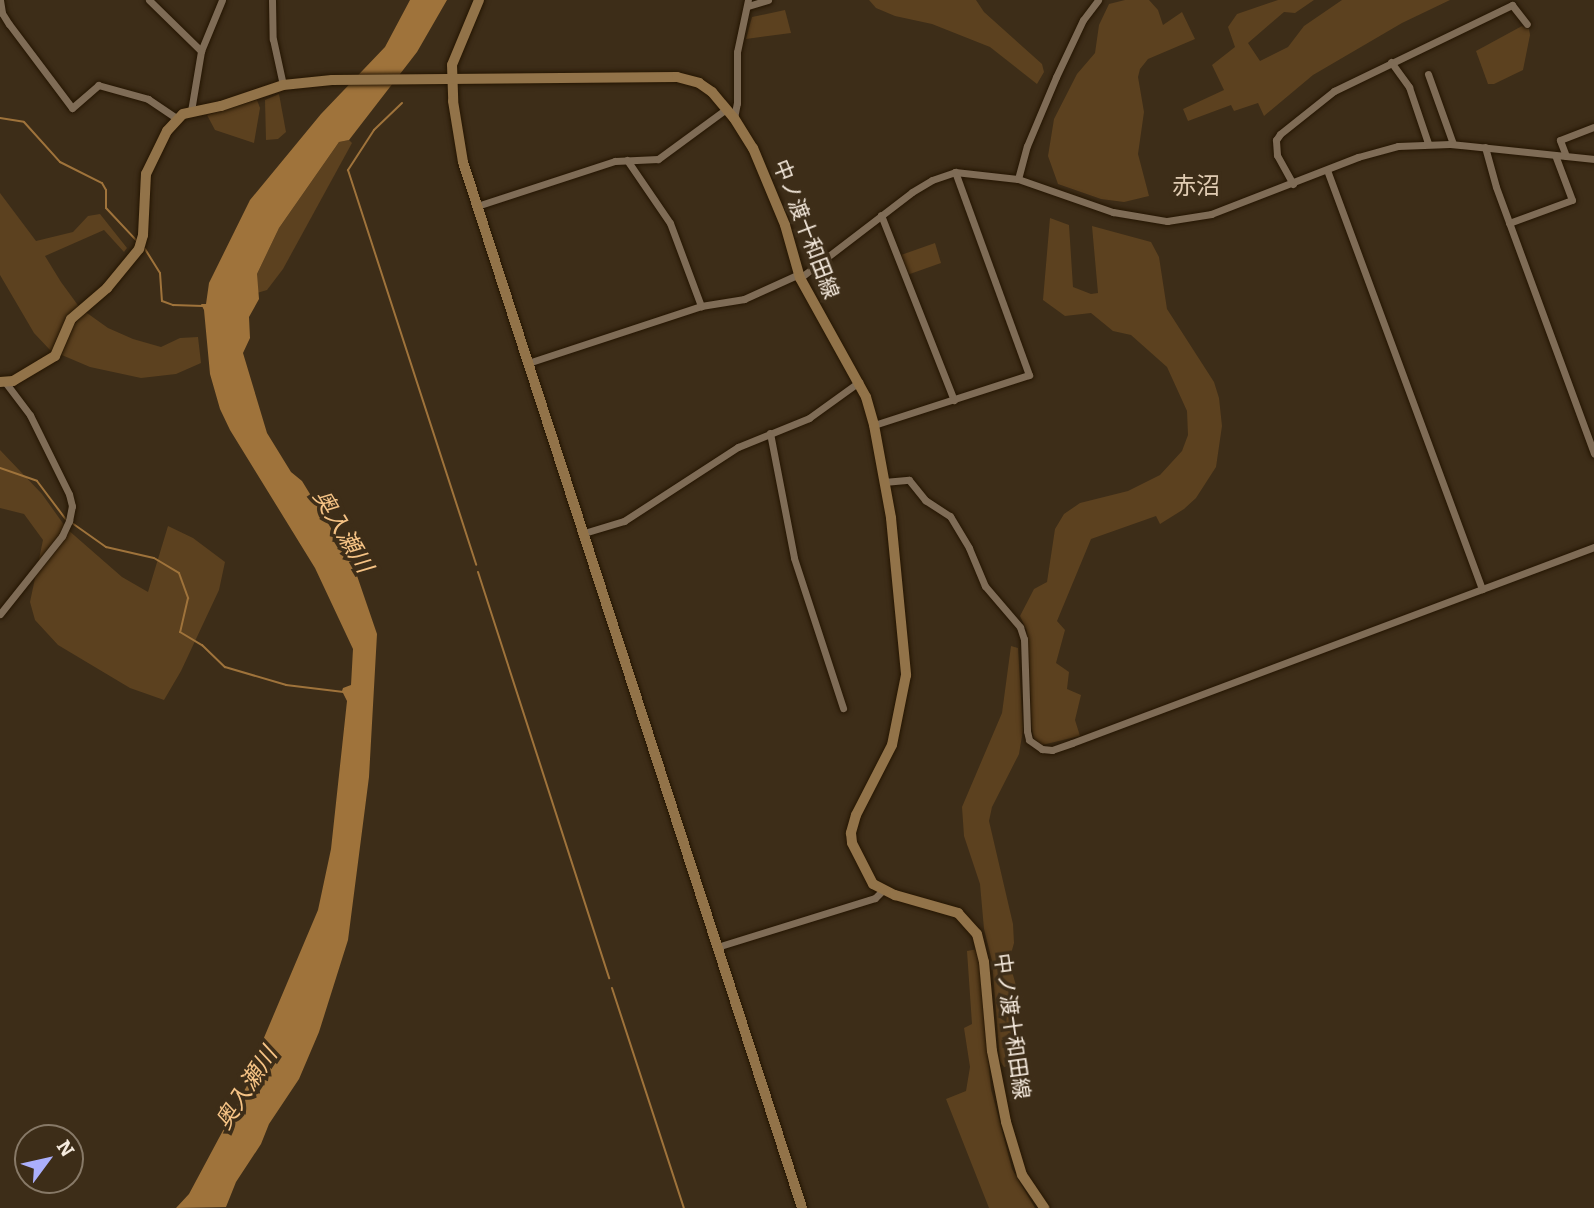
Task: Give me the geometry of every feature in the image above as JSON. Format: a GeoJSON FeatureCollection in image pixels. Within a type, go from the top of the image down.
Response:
{"type":"FeatureCollection","features":[{"type":"Feature","properties":{"kind":"main road"},"geometry":{"type":"LineString","coordinates":[[479,0],[452,65],[451,79],[463,162],[802,1208]]}},
{"type":"Feature","properties":{"kind":"main road","name":"中ノ渡十和田線"},"geometry":{"type":"LineString","coordinates":[[176,118],[191,111],[221,106],[283,85],[332,80],[421,79],[677,77],[699,83],[730,113],[758,157],[785,226],[799,276],[859,382],[874,425],[884,482],[902,608],[906,675],[892,745],[856,815],[851,834],[869,880],[883,890],[958,913],[977,934],[984,962],[992,1051],[1006,1122],[1022,1175],[1044,1208]]}},
{"type":"Feature","properties":{"kind":"main road"},"geometry":{"type":"LineString","coordinates":[[3,383],[55,356],[76,312],[107,288],[140,244],[146,174],[176,118]]}},
{"type":"Feature","properties":{"kind":"street"},"geometry":{"type":"LineString","coordinates":[[1,0],[2,13],[9,24],[72,108],[98,85],[148,99],[176,118]]}},
{"type":"Feature","properties":{"kind":"street"},"geometry":{"type":"LineString","coordinates":[[149,0],[201,51]]}},
{"type":"Feature","properties":{"kind":"street"},"geometry":{"type":"LineString","coordinates":[[191,111],[201,51],[222,0]]}},
{"type":"Feature","properties":{"kind":"street"},"geometry":{"type":"LineString","coordinates":[[272,0],[273,39],[283,85]]}},
{"type":"Feature","properties":{"kind":"street"},"geometry":{"type":"LineString","coordinates":[[477,206],[615,161],[658,159],[730,113],[737,103],[737,52],[748,3],[768,0]]}},
{"type":"Feature","properties":{"kind":"street"},"geometry":{"type":"LineString","coordinates":[[1018,179],[1027,146],[1048,96],[1083,20],[1098,0]]}},
{"type":"Feature","properties":{"kind":"street"},"geometry":{"type":"LineString","coordinates":[[1293,184],[1275,147],[1280,134],[1334,91],[1512,5],[1527,24]]}},
{"type":"Feature","properties":{"kind":"street"},"geometry":{"type":"LineString","coordinates":[[1391,62],[1409,87],[1428,143]]}},
{"type":"Feature","properties":{"kind":"street"},"geometry":{"type":"LineString","coordinates":[[1427,74],[1453,144]]}},
{"type":"Feature","properties":{"kind":"street"},"geometry":{"type":"LineString","coordinates":[[1566,156],[1560,140],[1594,127]]}},
{"type":"Feature","properties":{"kind":"street"},"geometry":{"type":"LineString","coordinates":[[528,363],[701,306],[744,299],[799,276],[924,184],[955,172],[1018,179],[1113,212],[1167,221],[1211,214],[1379,150],[1428,143],[1453,144],[1594,159]]}},
{"type":"Feature","properties":{"kind":"street"},"geometry":{"type":"LineString","coordinates":[[1485,146],[1509,223],[1594,454]]}},
{"type":"Feature","properties":{"kind":"street"},"geometry":{"type":"LineString","coordinates":[[1509,223],[1572,200],[1555,155]]}},
{"type":"Feature","properties":{"kind":"street"},"geometry":{"type":"LineString","coordinates":[[627,160],[670,223],[701,306]]}},
{"type":"Feature","properties":{"kind":"street"},"geometry":{"type":"LineString","coordinates":[[1327,170],[1482,589]]}},
{"type":"Feature","properties":{"kind":"street"},"geometry":{"type":"LineString","coordinates":[[874,425],[1029,375],[955,172]]}},
{"type":"Feature","properties":{"kind":"street"},"geometry":{"type":"LineString","coordinates":[[881,215],[954,400]]}},
{"type":"Feature","properties":{"kind":"street"},"geometry":{"type":"LineString","coordinates":[[584,533],[624,521],[738,447],[809,418],[859,382]]}},
{"type":"Feature","properties":{"kind":"street"},"geometry":{"type":"LineString","coordinates":[[0,614],[62,536],[72,506],[69,494],[30,415],[3,383]]}},
{"type":"Feature","properties":{"kind":"street"},"geometry":{"type":"LineString","coordinates":[[770,433],[794,558],[844,708]]}},
{"type":"Feature","properties":{"kind":"street"},"geometry":{"type":"LineString","coordinates":[[884,482],[909,480],[925,500],[950,516],[970,548],[985,586],[1020,627],[1024,639],[1029,740],[1042,749],[1052,750],[1594,547]]}},
{"type":"Feature","properties":{"kind":"street"},"geometry":{"type":"LineString","coordinates":[[717,947],[875,898],[883,890]]}},
{"type":"Feature","properties":{"kind":"shaded area"},"geometry":{"type":"Polygon","coordinates":[[[869,0],[976,0],[984,12],[1042,64],[1044,72],[1037,84],[990,47],[932,24],[895,16],[876,8],[869,0]]]}},
{"type":"Feature","properties":{"kind":"shaded area"},"geometry":{"type":"Polygon","coordinates":[[[1125,0],[1149,0],[1158,10],[1163,25],[1182,12],[1195,39],[1148,59],[1140,69],[1138,77],[1144,112],[1138,154],[1149,196],[1124,202],[1101,199],[1058,184],[1048,156],[1054,119],[1077,74],[1095,53],[1099,25],[1109,4],[1125,0]]]}},
{"type":"Feature","properties":{"kind":"shaded area"},"geometry":{"type":"Polygon","coordinates":[[[1278,0],[1314,0],[1295,13],[1284,12],[1248,43],[1260,61],[1288,47],[1304,26],[1342,0],[1450,0],[1402,23],[1313,75],[1264,116],[1258,103],[1234,111],[1231,105],[1188,121],[1183,109],[1224,90],[1212,65],[1235,47],[1228,27],[1237,14],[1278,0]]]}},
{"type":"Feature","properties":{"kind":"shaded area"},"geometry":{"type":"Polygon","coordinates":[[[785,10],[791,33],[746,39],[752,17],[785,10]]]}},
{"type":"Feature","properties":{"kind":"shaded area"},"geometry":{"type":"Polygon","coordinates":[[[1522,26],[1529,29],[1530,35],[1523,70],[1494,84],[1488,84],[1476,51],[1522,26]]]}},
{"type":"Feature","properties":{"kind":"shaded area"},"geometry":{"type":"Polygon","coordinates":[[[279,94],[286,132],[278,139],[266,140],[265,100],[279,94]]]}},
{"type":"Feature","properties":{"kind":"shaded area"},"geometry":{"type":"Polygon","coordinates":[[[257,100],[260,108],[254,143],[215,130],[207,115],[257,100]]]}},
{"type":"Feature","properties":{"kind":"shaded area"},"geometry":{"type":"Polygon","coordinates":[[[349,140],[352,143],[283,269],[267,290],[257,293],[257,274],[279,228],[339,142],[349,140]]]}},
{"type":"Feature","properties":{"kind":"shaded area"},"geometry":{"type":"Polygon","coordinates":[[[0,193],[36,241],[73,232],[88,216],[100,214],[127,248],[124,252],[104,230],[45,256],[61,282],[80,308],[108,328],[133,339],[161,347],[180,338],[198,337],[201,363],[176,374],[141,378],[90,367],[50,350],[34,333],[0,275],[0,193]]]}},
{"type":"Feature","properties":{"kind":"shaded area"},"geometry":{"type":"Polygon","coordinates":[[[1050,218],[1069,225],[1073,287],[1091,294],[1098,293],[1092,226],[1151,242],[1159,257],[1167,309],[1214,382],[1222,426],[1216,467],[1196,498],[1184,509],[1160,524],[1156,516],[1091,539],[1057,621],[1065,630],[1056,663],[1069,672],[1067,689],[1081,695],[1075,720],[1080,736],[1042,745],[1034,739],[1032,729],[1027,631],[1020,616],[1034,589],[1047,582],[1055,529],[1064,514],[1080,503],[1128,491],[1160,475],[1182,451],[1188,435],[1187,411],[1167,367],[1131,335],[1113,331],[1091,313],[1065,316],[1043,300],[1050,218]]]}},
{"type":"Feature","properties":{"kind":"shaded area"},"geometry":{"type":"Polygon","coordinates":[[[935,243],[941,263],[907,275],[901,255],[935,243]]]}},
{"type":"Feature","properties":{"kind":"shaded area"},"geometry":{"type":"Polygon","coordinates":[[[0,450],[42,494],[67,529],[122,577],[148,592],[168,526],[193,538],[225,562],[219,590],[181,671],[164,700],[130,688],[58,645],[35,620],[30,602],[43,540],[24,514],[0,508],[0,450]]]}},
{"type":"Feature","properties":{"kind":"shaded area"},"geometry":{"type":"Polygon","coordinates":[[[1011,646],[1018,648],[1023,730],[1019,754],[992,807],[989,821],[1013,924],[1014,943],[1009,961],[1017,989],[1012,1002],[1016,1055],[1012,1064],[1004,1067],[1000,1061],[992,961],[984,929],[980,884],[964,836],[962,807],[1002,713],[1011,646]]]}},
{"type":"Feature","properties":{"kind":"shaded area"},"geometry":{"type":"Polygon","coordinates":[[[978,949],[991,1089],[1012,1169],[1035,1208],[989,1208],[946,1099],[966,1091],[970,1067],[964,1028],[972,1024],[967,951],[978,949]]]}},
{"type":"Feature","properties":{"kind":"water","name":"奥入瀬川"},"geometry":{"type":"Polygon","coordinates":[[[410,0],[447,0],[417,52],[349,140],[339,142],[279,228],[257,274],[259,299],[249,317],[250,338],[243,353],[267,433],[291,472],[302,481],[353,564],[377,634],[369,777],[348,940],[319,1032],[299,1079],[269,1124],[261,1144],[236,1182],[226,1207],[176,1208],[189,1194],[250,1080],[263,1040],[318,910],[331,849],[347,701],[342,691],[351,685],[353,649],[315,568],[230,430],[220,409],[210,374],[204,310],[201,304],[206,304],[209,283],[250,200],[321,114],[385,47],[410,0]]]}},
{"type":"Feature","properties":{"kind":"waterway"},"geometry":{"type":"LineString","coordinates":[[402,103],[374,130],[348,170],[476,565]]}},
{"type":"Feature","properties":{"kind":"waterway"},"geometry":{"type":"LineString","coordinates":[[0,118],[24,122],[60,162],[102,183],[106,190],[106,208],[136,240]]}},
{"type":"Feature","properties":{"kind":"waterway"},"geometry":{"type":"LineString","coordinates":[[145,249],[160,273],[162,301],[173,305],[203,306]]}},
{"type":"Feature","properties":{"kind":"waterway"},"geometry":{"type":"LineString","coordinates":[[0,468],[37,481],[67,521]]}},
{"type":"Feature","properties":{"kind":"waterway"},"geometry":{"type":"LineString","coordinates":[[72,523],[106,547],[154,558],[179,573],[188,598],[180,632],[202,645],[225,667],[286,685],[344,692]]}},
{"type":"Feature","properties":{"kind":"waterway"},"geometry":{"type":"LineString","coordinates":[[478,572],[609,978]]}},
{"type":"Feature","properties":{"kind":"waterway"},"geometry":{"type":"LineString","coordinates":[[612,988],[684,1208]]}},
{"type":"Feature","properties":{"kind":"district","name":"赤沼"},"geometry":{"type":"Point","coordinates":[1196,187]}}]}
